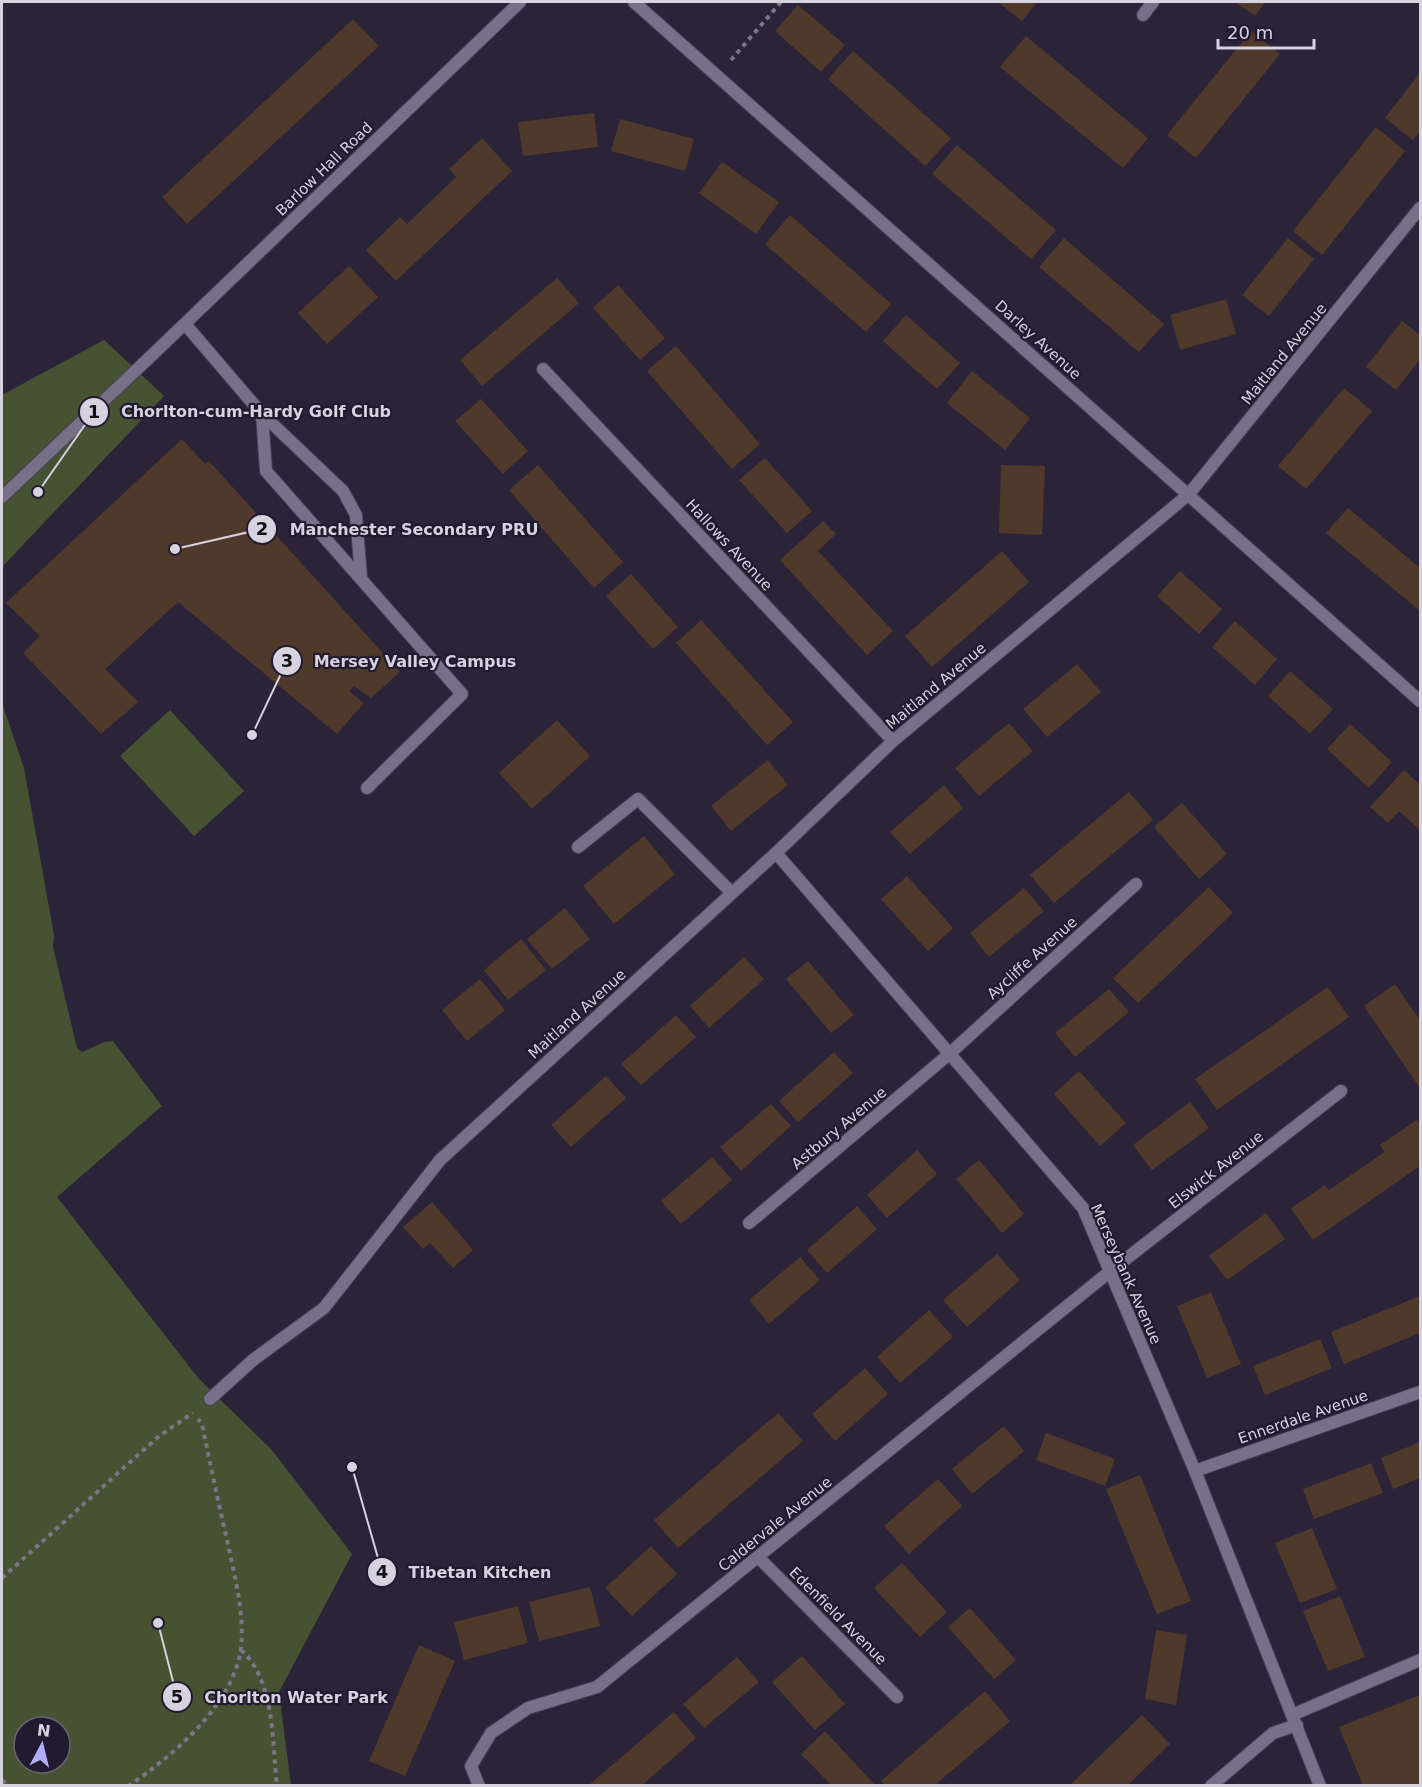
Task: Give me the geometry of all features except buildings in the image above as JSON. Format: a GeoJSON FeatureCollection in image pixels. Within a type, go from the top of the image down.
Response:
{"type":"FeatureCollection","features":[{"type":"Feature","properties":{"kind":"street","name":"Barlow Hall Road"},"geometry":{"type":"LineString","coordinates":[[2,497],[520,2]]}},
{"type":"Feature","properties":{"kind":"street","name":"Darley Avenue"},"geometry":{"type":"LineString","coordinates":[[634,2],[1420,701]]}},
{"type":"Feature","properties":{"kind":"street"},"geometry":{"type":"LineString","coordinates":[[1143,15],[1153,2]]}},
{"type":"Feature","properties":{"kind":"street","name":"Maitland Avenue"},"geometry":{"type":"LineString","coordinates":[[210,1400],[253,1360],[324,1308],[440,1160],[776,853],[893,741],[1189,494],[1420,208]]}},
{"type":"Feature","properties":{"kind":"street"},"geometry":{"type":"LineString","coordinates":[[185,324],[262,414],[343,491],[356,515],[361,578]]}},
{"type":"Feature","properties":{"kind":"street","name":"Hallows Avenue"},"geometry":{"type":"LineString","coordinates":[[543,369],[893,741]]}},
{"type":"Feature","properties":{"kind":"street"},"geometry":{"type":"LineString","coordinates":[[262,414],[266,471],[462,694],[368,788]]}},
{"type":"Feature","properties":{"kind":"street"},"geometry":{"type":"LineString","coordinates":[[578,847],[638,799],[732,893]]}},
{"type":"Feature","properties":{"kind":"street","name":"Merseybank Avenue"},"geometry":{"type":"LineString","coordinates":[[776,853],[948,1055],[1083,1208],[1108,1273],[1195,1470],[1320,1785]]}},
{"type":"Feature","properties":{"kind":"street","name":"Aycliffe Avenue"},"geometry":{"type":"LineString","coordinates":[[948,1055],[1136,884]]}},
{"type":"Feature","properties":{"kind":"street","name":"Astbury Avenue"},"geometry":{"type":"LineString","coordinates":[[749,1223],[948,1055]]}},
{"type":"Feature","properties":{"kind":"street","name":"Elswick Avenue"},"geometry":{"type":"LineString","coordinates":[[1108,1273],[1341,1091]]}},
{"type":"Feature","properties":{"kind":"street","name":"Caldervale Avenue"},"geometry":{"type":"LineString","coordinates":[[479,1785],[471,1766],[490,1733],[528,1708],[597,1687],[1108,1273]]}},
{"type":"Feature","properties":{"kind":"street","name":"Ennerdale Avenue"},"geometry":{"type":"LineString","coordinates":[[1195,1470],[1420,1392]]}},
{"type":"Feature","properties":{"kind":"street","name":"Edenfield Avenue"},"geometry":{"type":"LineString","coordinates":[[758,1557],[897,1697]]}},
{"type":"Feature","properties":{"kind":"street"},"geometry":{"type":"LineString","coordinates":[[1210,1785],[1273,1733],[1295,1720],[1420,1660]]}},
{"type":"Feature","properties":{"kind":"path"},"geometry":{"type":"LineString","coordinates":[[718,76],[781,2]]}},
{"type":"Feature","properties":{"kind":"path"},"geometry":{"type":"LineString","coordinates":[[2,1578],[159,1436],[192,1412],[202,1424],[237,1586],[241,1620],[241,1650],[229,1686],[209,1717],[149,1772],[128,1785]]}},
{"type":"Feature","properties":{"kind":"path"},"geometry":{"type":"LineString","coordinates":[[241,1650],[252,1660],[266,1698],[277,1785]]}},
{"type":"Feature","properties":{"kind":"path"},"geometry":{"type":"LineString","coordinates":[[2,1780],[8,1785]]}},
{"type":"Feature","properties":{"kind":"green space"},"geometry":{"type":"Polygon","coordinates":[[[104,340],[164,396],[2,567],[2,395],[104,340]]]}},
{"type":"Feature","properties":{"kind":"green space"},"geometry":{"type":"Polygon","coordinates":[[[2,703],[24,768],[54,935],[53,947],[77,1048],[82,1052],[104,1042],[113,1041],[162,1106],[57,1197],[199,1379],[271,1449],[352,1554],[279,1692],[291,1785],[2,1785],[2,703]]]}},
{"type":"Feature","properties":{"kind":"green space"},"geometry":{"type":"Polygon","coordinates":[[[170,710],[244,791],[194,836],[120,756],[170,710]]]}},
{"type":"Feature","properties":{"kind":"place","name":"Chorlton-cum-Hardy Golf Club"},"geometry":{"type":"Point","coordinates":[38,492]}},
{"type":"Feature","properties":{"kind":"place","name":"Manchester Secondary PRU"},"geometry":{"type":"Point","coordinates":[175,549]}},
{"type":"Feature","properties":{"kind":"place","name":"Mersey Valley Campus"},"geometry":{"type":"Point","coordinates":[252,735]}},
{"type":"Feature","properties":{"kind":"place","name":"Tibetan Kitchen"},"geometry":{"type":"Point","coordinates":[352,1467]}},
{"type":"Feature","properties":{"kind":"place","name":"Chorlton Water Park"},"geometry":{"type":"Point","coordinates":[158,1623]}}]}
